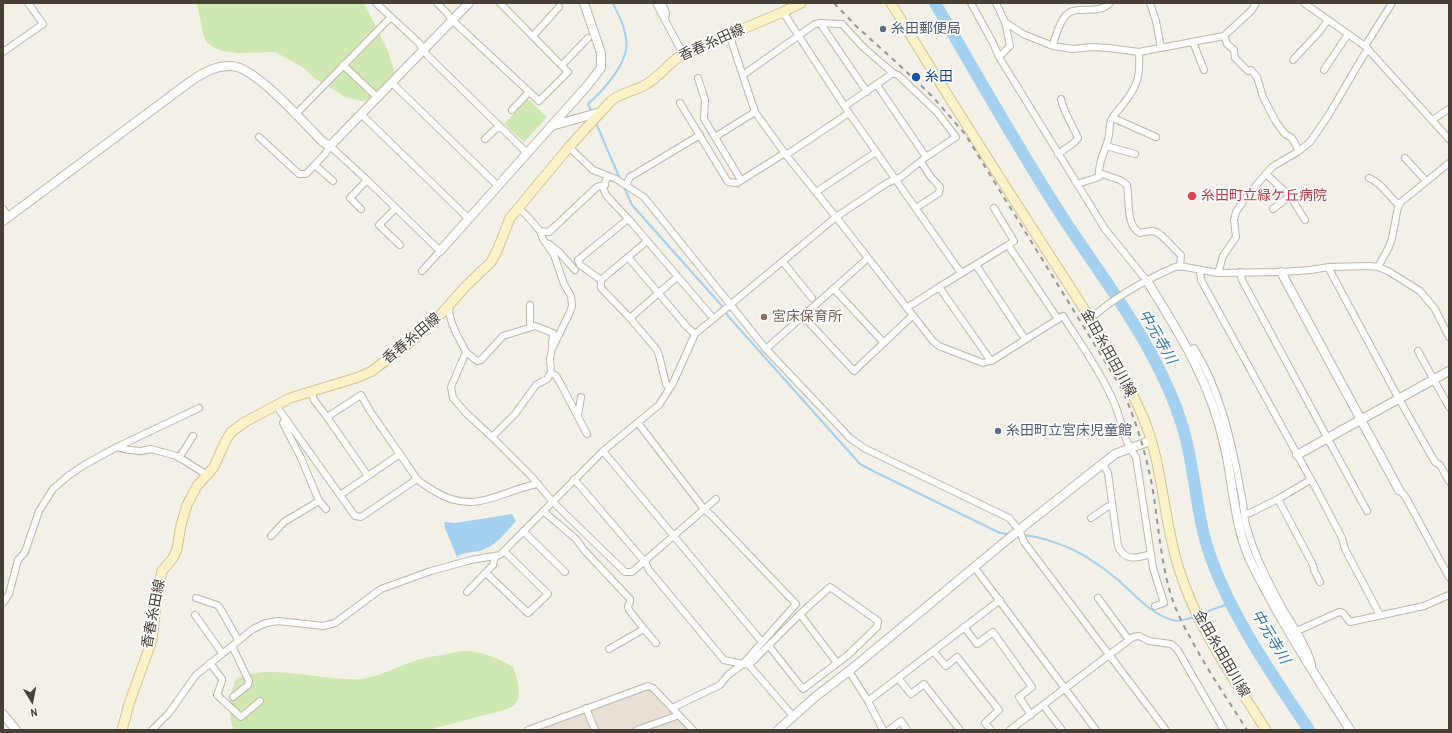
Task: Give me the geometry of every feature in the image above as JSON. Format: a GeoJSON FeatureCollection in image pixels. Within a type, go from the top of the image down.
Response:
{"type":"FeatureCollection","features":[{"type":"Feature","properties":{"kind":"main road","name":"金田糸田田川線"},"geometry":{"type":"LineString","coordinates":[[891,3],[1090,319],[1125,381],[1143,418],[1150,441],[1158,469],[1169,536],[1178,568],[1186,589],[1199,620],[1266,730]]}},
{"type":"Feature","properties":{"kind":"main road","name":"香春糸田線"},"geometry":{"type":"LineString","coordinates":[[122,730],[152,640],[158,589],[162,572],[173,558],[177,549],[181,525],[187,505],[197,486],[214,467],[231,432],[276,404],[290,398],[372,372],[413,340],[425,325],[449,307],[465,287],[491,262],[510,218],[518,207],[569,147],[618,95],[644,86],[653,80],[675,59],[683,54],[783,12],[798,4]]}},
{"type":"Feature","properties":{"kind":"street"},"geometry":{"type":"LineString","coordinates":[[3,52],[43,24],[28,3]]}},
{"type":"Feature","properties":{"kind":"street"},"geometry":{"type":"LineString","coordinates":[[376,3],[419,43],[424,51],[527,153]]}},
{"type":"Feature","properties":{"kind":"street"},"geometry":{"type":"LineString","coordinates":[[437,3],[452,20],[539,101],[568,72],[502,4]]}},
{"type":"Feature","properties":{"kind":"street"},"geometry":{"type":"LineString","coordinates":[[259,137],[299,174],[306,174],[325,154],[330,146],[469,3]]}},
{"type":"Feature","properties":{"kind":"street"},"geometry":{"type":"LineString","coordinates":[[422,271],[587,86],[601,68],[601,53],[584,3]]}},
{"type":"Feature","properties":{"kind":"street"},"geometry":{"type":"LineString","coordinates":[[656,3],[683,54]]}},
{"type":"Feature","properties":{"kind":"street"},"geometry":{"type":"LineString","coordinates":[[662,3],[666,13],[665,19]]}},
{"type":"Feature","properties":{"kind":"street"},"geometry":{"type":"LineString","coordinates":[[970,3],[993,43],[999,57],[1105,229],[1180,334],[1189,351],[1210,396],[1225,447],[1241,532],[1248,555],[1279,614],[1311,669],[1350,730]]}},
{"type":"Feature","properties":{"kind":"street"},"geometry":{"type":"LineString","coordinates":[[996,3],[1005,22],[1010,46],[999,57]]}},
{"type":"Feature","properties":{"kind":"street"},"geometry":{"type":"LineString","coordinates":[[1053,46],[1062,20],[1066,15],[1070,12],[1102,9],[1110,3]]}},
{"type":"Feature","properties":{"kind":"street"},"geometry":{"type":"LineString","coordinates":[[1150,3],[1156,21],[1161,48]]}},
{"type":"Feature","properties":{"kind":"street"},"geometry":{"type":"LineString","coordinates":[[1005,22],[1022,34],[1053,46],[1073,49],[1092,47],[1109,48],[1139,52],[1224,36],[1252,10],[1256,3]]}},
{"type":"Feature","properties":{"kind":"street"},"geometry":{"type":"LineString","coordinates":[[1304,3],[1367,48],[1449,139]]}},
{"type":"Feature","properties":{"kind":"street"},"geometry":{"type":"LineString","coordinates":[[1218,273],[1223,256],[1236,237],[1234,220],[1236,212],[1246,197],[1266,174],[1277,164],[1299,151],[1310,142],[1318,132],[1361,60],[1392,3]]}},
{"type":"Feature","properties":{"kind":"street"},"geometry":{"type":"LineString","coordinates":[[533,36],[559,7]]}},
{"type":"Feature","properties":{"kind":"street"},"geometry":{"type":"LineString","coordinates":[[783,12],[849,113],[961,273]]}},
{"type":"Feature","properties":{"kind":"street"},"geometry":{"type":"LineString","coordinates":[[295,115],[391,17]]}},
{"type":"Feature","properties":{"kind":"street"},"geometry":{"type":"LineString","coordinates":[[1293,60],[1320,31],[1328,20]]}},
{"type":"Feature","properties":{"kind":"street"},"geometry":{"type":"LineString","coordinates":[[820,23],[867,92]]}},
{"type":"Feature","properties":{"kind":"street"},"geometry":{"type":"LineString","coordinates":[[152,730],[169,713],[196,675],[253,629],[266,623],[278,621],[323,626],[335,623],[381,589],[431,571],[471,560],[495,557],[504,551],[603,451],[659,405],[673,383],[695,334],[836,217],[886,183],[901,177],[926,157],[956,137],[937,112],[898,75],[893,73],[863,47],[842,24],[815,24],[743,75]]}},
{"type":"Feature","properties":{"kind":"street"},"geometry":{"type":"LineString","coordinates":[[1324,70],[1348,34]]}},
{"type":"Feature","properties":{"kind":"street"},"geometry":{"type":"LineString","coordinates":[[730,35],[755,112],[785,154],[933,341],[939,346],[983,363],[990,361],[1063,316],[1107,386],[1114,400],[1129,448],[1136,457],[1153,568],[1164,603],[1155,606]]}},
{"type":"Feature","properties":{"kind":"street"},"geometry":{"type":"LineString","coordinates":[[1224,36],[1227,44],[1234,50],[1235,58],[1248,70],[1251,70],[1257,77],[1263,97],[1276,122],[1285,134],[1292,138],[1299,151]]}},
{"type":"Feature","properties":{"kind":"street"},"geometry":{"type":"LineString","coordinates":[[562,65],[588,38]]}},
{"type":"Feature","properties":{"kind":"street"},"geometry":{"type":"LineString","coordinates":[[1193,42],[1204,70]]}},
{"type":"Feature","properties":{"kind":"street"},"geometry":{"type":"LineString","coordinates":[[1077,184],[1099,177],[1100,161],[1109,135],[1110,122],[1130,95],[1138,79],[1140,72],[1139,52]]}},
{"type":"Feature","properties":{"kind":"street"},"geometry":{"type":"LineString","coordinates":[[343,66],[377,97]]}},
{"type":"Feature","properties":{"kind":"street"},"geometry":{"type":"LineString","coordinates":[[3,209],[6,219],[206,71],[222,67],[236,67],[263,82],[323,142],[330,146],[367,180],[440,251]]}},
{"type":"Feature","properties":{"kind":"street"},"geometry":{"type":"LineString","coordinates":[[845,106],[877,86],[893,73]]}},
{"type":"Feature","properties":{"kind":"street"},"geometry":{"type":"LineString","coordinates":[[698,78],[706,100],[704,119],[741,180]]}},
{"type":"Feature","properties":{"kind":"street"},"geometry":{"type":"LineString","coordinates":[[392,83],[498,186]]}},
{"type":"Feature","properties":{"kind":"street"},"geometry":{"type":"LineString","coordinates":[[877,86],[926,157]]}},
{"type":"Feature","properties":{"kind":"street"},"geometry":{"type":"LineString","coordinates":[[512,110],[529,92]]}},
{"type":"Feature","properties":{"kind":"street"},"geometry":{"type":"LineString","coordinates":[[1058,154],[1076,142],[1078,138],[1063,107],[1061,99]]}},
{"type":"Feature","properties":{"kind":"street"},"geometry":{"type":"LineString","coordinates":[[680,102],[728,182],[737,183],[849,113]]}},
{"type":"Feature","properties":{"kind":"street"},"geometry":{"type":"LineString","coordinates":[[1432,120],[1449,109]]}},
{"type":"Feature","properties":{"kind":"street"},"geometry":{"type":"LineString","coordinates":[[550,126],[601,112]]}},
{"type":"Feature","properties":{"kind":"street"},"geometry":{"type":"LineString","coordinates":[[715,137],[755,112]]}},
{"type":"Feature","properties":{"kind":"street"},"geometry":{"type":"LineString","coordinates":[[361,114],[469,219]]}},
{"type":"Feature","properties":{"kind":"street"},"geometry":{"type":"LineString","coordinates":[[1113,118],[1156,137]]}},
{"type":"Feature","properties":{"kind":"street"},"geometry":{"type":"LineString","coordinates":[[485,140],[499,126]]}},
{"type":"Feature","properties":{"kind":"street"},"geometry":{"type":"LineString","coordinates":[[626,185],[630,177],[700,135]]}},
{"type":"Feature","properties":{"kind":"street"},"geometry":{"type":"LineString","coordinates":[[1106,146],[1135,154]]}},
{"type":"Feature","properties":{"kind":"street"},"geometry":{"type":"LineString","coordinates":[[569,147],[593,170],[626,185],[644,197],[766,349],[850,438],[864,448],[1009,518],[1019,530],[1024,542],[1166,730]]}},
{"type":"Feature","properties":{"kind":"street"},"geometry":{"type":"LineString","coordinates":[[816,192],[876,152]]}},
{"type":"Feature","properties":{"kind":"street"},"geometry":{"type":"LineString","coordinates":[[1405,158],[1426,181]]}},
{"type":"Feature","properties":{"kind":"street"},"geometry":{"type":"LineString","coordinates":[[916,208],[939,193],[940,188],[920,162]]}},
{"type":"Feature","properties":{"kind":"street"},"geometry":{"type":"LineString","coordinates":[[1378,267],[1390,242],[1401,202],[1449,163]]}},
{"type":"Feature","properties":{"kind":"street"},"geometry":{"type":"LineString","coordinates":[[314,165],[333,182]]}},
{"type":"Feature","properties":{"kind":"street"},"geometry":{"type":"LineString","coordinates":[[1099,174],[1120,180],[1127,185],[1129,216],[1135,228],[1140,233],[1151,231],[1156,232],[1163,237],[1181,255],[1180,267]]}},
{"type":"Feature","properties":{"kind":"street"},"geometry":{"type":"LineString","coordinates":[[1266,174],[1290,196],[1299,208],[1304,220]]}},
{"type":"Feature","properties":{"kind":"street"},"geometry":{"type":"LineString","coordinates":[[608,176],[604,188],[606,195],[713,318]]}},
{"type":"Feature","properties":{"kind":"street"},"geometry":{"type":"LineString","coordinates":[[1369,178],[1374,180],[1382,187],[1399,205]]}},
{"type":"Feature","properties":{"kind":"street"},"geometry":{"type":"LineString","coordinates":[[361,209],[350,198],[367,180]]}},
{"type":"Feature","properties":{"kind":"street"},"geometry":{"type":"LineString","coordinates":[[540,231],[549,232],[597,187],[605,185]]}},
{"type":"Feature","properties":{"kind":"street"},"geometry":{"type":"LineString","coordinates":[[1273,209],[1290,196]]}},
{"type":"Feature","properties":{"kind":"street"},"geometry":{"type":"LineString","coordinates":[[518,207],[540,231],[543,239],[554,255],[564,284],[570,296],[572,306],[552,349]]}},
{"type":"Feature","properties":{"kind":"street"},"geometry":{"type":"LineString","coordinates":[[396,208],[379,225],[400,245]]}},
{"type":"Feature","properties":{"kind":"street"},"geometry":{"type":"LineString","coordinates":[[906,307],[976,265],[1014,240],[994,208]]}},
{"type":"Feature","properties":{"kind":"street"},"geometry":{"type":"LineString","coordinates":[[601,280],[580,265],[578,260],[628,219]]}},
{"type":"Feature","properties":{"kind":"street"},"geometry":{"type":"LineString","coordinates":[[543,239],[559,252],[575,270]]}},
{"type":"Feature","properties":{"kind":"street"},"geometry":{"type":"LineString","coordinates":[[647,241],[601,280],[601,288],[630,318],[657,350],[666,384],[669,389]]}},
{"type":"Feature","properties":{"kind":"street"},"geometry":{"type":"LineString","coordinates":[[1008,244],[1058,319]]}},
{"type":"Feature","properties":{"kind":"street"},"geometry":{"type":"LineString","coordinates":[[628,257],[687,327],[695,334]]}},
{"type":"Feature","properties":{"kind":"street"},"geometry":{"type":"LineString","coordinates":[[766,349],[868,258]]}},
{"type":"Feature","properties":{"kind":"street"},"geometry":{"type":"LineString","coordinates":[[783,262],[812,298]]}},
{"type":"Feature","properties":{"kind":"street"},"geometry":{"type":"LineString","coordinates":[[976,265],[1025,339]]}},
{"type":"Feature","properties":{"kind":"street"},"geometry":{"type":"LineString","coordinates":[[1090,319],[1098,312],[1143,283],[1175,267],[1218,273],[1281,272],[1328,267],[1370,266],[1388,271],[1420,291],[1435,309],[1449,337]]}},
{"type":"Feature","properties":{"kind":"street"},"geometry":{"type":"LineString","coordinates":[[1328,267],[1435,462],[1440,465],[1449,481]]}},
{"type":"Feature","properties":{"kind":"street"},"geometry":{"type":"LineString","coordinates":[[1200,271],[1201,280],[1342,538],[1345,549],[1380,615]]}},
{"type":"Feature","properties":{"kind":"street"},"geometry":{"type":"LineString","coordinates":[[1240,272],[1242,280],[1367,511]]}},
{"type":"Feature","properties":{"kind":"street"},"geometry":{"type":"LineString","coordinates":[[1281,272],[1360,420],[1399,490],[1405,496],[1449,578]]}},
{"type":"Feature","properties":{"kind":"street"},"geometry":{"type":"LineString","coordinates":[[630,318],[677,277]]}},
{"type":"Feature","properties":{"kind":"street"},"geometry":{"type":"LineString","coordinates":[[939,287],[990,361]]}},
{"type":"Feature","properties":{"kind":"street"},"geometry":{"type":"LineString","coordinates":[[834,289],[884,343]]}},
{"type":"Feature","properties":{"kind":"street"},"geometry":{"type":"LineString","coordinates":[[530,305],[530,327]]}},
{"type":"Feature","properties":{"kind":"street"},"geometry":{"type":"LineString","coordinates":[[449,307],[453,327],[466,352],[477,361],[481,360],[503,336],[535,326],[553,333],[550,359],[551,372],[547,379],[536,385],[515,414],[492,437]]}},
{"type":"Feature","properties":{"kind":"street"},"geometry":{"type":"LineString","coordinates":[[803,316],[854,371],[912,316]]}},
{"type":"Feature","properties":{"kind":"street"},"geometry":{"type":"LineString","coordinates":[[1189,351],[1194,348],[1200,357],[1214,388],[1223,415],[1238,473],[1246,527],[1261,567],[1297,631],[1313,665],[1311,669]]}},
{"type":"Feature","properties":{"kind":"street"},"geometry":{"type":"LineString","coordinates":[[1418,351],[1449,407]]}},
{"type":"Feature","properties":{"kind":"street"},"geometry":{"type":"LineString","coordinates":[[466,352],[451,387],[453,398],[552,501],[625,572],[632,572],[645,562],[716,499]]}},
{"type":"Feature","properties":{"kind":"street"},"geometry":{"type":"LineString","coordinates":[[1297,455],[1449,371]]}},
{"type":"Feature","properties":{"kind":"street"},"geometry":{"type":"LineString","coordinates":[[551,372],[557,377],[587,434]]}},
{"type":"Feature","properties":{"kind":"street"},"geometry":{"type":"LineString","coordinates":[[311,391],[314,400],[368,476]]}},
{"type":"Feature","properties":{"kind":"street"},"geometry":{"type":"LineString","coordinates":[[327,417],[361,395],[370,411],[420,482],[454,501],[468,503],[492,498],[537,484]]}},
{"type":"Feature","properties":{"kind":"street"},"geometry":{"type":"LineString","coordinates":[[578,415],[581,397]]}},
{"type":"Feature","properties":{"kind":"street"},"geometry":{"type":"LineString","coordinates":[[276,404],[355,516],[361,517],[417,478]]}},
{"type":"Feature","properties":{"kind":"street"},"geometry":{"type":"LineString","coordinates":[[3,603],[9,594],[18,560],[25,552],[39,511],[53,489],[84,465],[199,408]]}},
{"type":"Feature","properties":{"kind":"street"},"geometry":{"type":"LineString","coordinates":[[286,419],[283,423],[301,458],[319,501],[326,509]]}},
{"type":"Feature","properties":{"kind":"street"},"geometry":{"type":"LineString","coordinates":[[638,423],[704,509],[711,514],[796,604],[762,642],[746,664]]}},
{"type":"Feature","properties":{"kind":"street"},"geometry":{"type":"LineString","coordinates":[[179,458],[193,436]]}},
{"type":"Feature","properties":{"kind":"street"},"geometry":{"type":"LineString","coordinates":[[778,730],[814,697],[849,671],[1019,530],[1103,464],[1116,454],[1150,441]]}},
{"type":"Feature","properties":{"kind":"street"},"geometry":{"type":"LineString","coordinates":[[118,447],[141,451],[151,449],[179,458],[206,475]]}},
{"type":"Feature","properties":{"kind":"street"},"geometry":{"type":"LineString","coordinates":[[603,451],[762,642]]}},
{"type":"Feature","properties":{"kind":"street"},"geometry":{"type":"LineString","coordinates":[[340,495],[400,454]]}},
{"type":"Feature","properties":{"kind":"street"},"geometry":{"type":"LineString","coordinates":[[1103,464],[1108,473],[1118,546],[1121,552],[1134,558],[1151,554]]}},
{"type":"Feature","properties":{"kind":"street"},"geometry":{"type":"LineString","coordinates":[[574,479],[645,562],[649,570],[724,660],[746,664],[793,716]]}},
{"type":"Feature","properties":{"kind":"street"},"geometry":{"type":"LineString","coordinates":[[1245,514],[1278,499],[1310,480]]}},
{"type":"Feature","properties":{"kind":"street"},"geometry":{"type":"LineString","coordinates":[[1278,499],[1313,565],[1320,582]]}},
{"type":"Feature","properties":{"kind":"street"},"geometry":{"type":"LineString","coordinates":[[271,536],[284,522],[319,501]]}},
{"type":"Feature","properties":{"kind":"street"},"geometry":{"type":"LineString","coordinates":[[1092,518],[1112,505]]}},
{"type":"Feature","properties":{"kind":"street"},"geometry":{"type":"LineString","coordinates":[[543,511],[576,539],[584,550],[630,598],[628,606],[629,610],[656,643]]}},
{"type":"Feature","properties":{"kind":"street"},"geometry":{"type":"LineString","coordinates":[[523,531],[565,572]]}},
{"type":"Feature","properties":{"kind":"street"},"geometry":{"type":"LineString","coordinates":[[486,573],[528,613],[548,594],[504,551]]}},
{"type":"Feature","properties":{"kind":"street"},"geometry":{"type":"LineString","coordinates":[[467,592],[493,565],[495,557]]}},
{"type":"Feature","properties":{"kind":"street"},"geometry":{"type":"LineString","coordinates":[[975,568],[1096,730]]}},
{"type":"Feature","properties":{"kind":"street"},"geometry":{"type":"LineString","coordinates":[[672,708],[720,686],[728,675],[746,664],[769,646],[800,614],[830,587],[878,621],[878,626],[848,655],[803,689],[769,646]]}},
{"type":"Feature","properties":{"kind":"street"},"geometry":{"type":"LineString","coordinates":[[1297,631],[1339,612],[1343,612],[1350,622],[1424,606],[1449,595]]}},
{"type":"Feature","properties":{"kind":"street"},"geometry":{"type":"LineString","coordinates":[[196,598],[217,605],[220,608],[238,640]]}},
{"type":"Feature","properties":{"kind":"street"},"geometry":{"type":"LineString","coordinates":[[1098,598],[1129,640]]}},
{"type":"Feature","properties":{"kind":"street"},"geometry":{"type":"LineString","coordinates":[[868,701],[1000,600]]}},
{"type":"Feature","properties":{"kind":"street"},"geometry":{"type":"LineString","coordinates":[[800,614],[837,662]]}},
{"type":"Feature","properties":{"kind":"street"},"geometry":{"type":"LineString","coordinates":[[195,616],[222,653]]}},
{"type":"Feature","properties":{"kind":"street"},"geometry":{"type":"LineString","coordinates":[[964,627],[978,644],[992,632],[1032,686],[1019,697],[1031,714]]}},
{"type":"Feature","properties":{"kind":"street"},"geometry":{"type":"LineString","coordinates":[[609,649],[644,629]]}},
{"type":"Feature","properties":{"kind":"street"},"geometry":{"type":"LineString","coordinates":[[1011,730],[1129,640],[1139,636],[1149,641],[1171,644],[1177,649],[1224,730]]}},
{"type":"Feature","properties":{"kind":"street"},"geometry":{"type":"LineString","coordinates":[[232,646],[249,680],[248,685],[233,697]]}},
{"type":"Feature","properties":{"kind":"street"},"geometry":{"type":"LineString","coordinates":[[933,651],[946,666],[957,657],[999,710],[985,722],[991,730]]}},
{"type":"Feature","properties":{"kind":"street"},"geometry":{"type":"LineString","coordinates":[[210,663],[222,679],[217,695],[241,717],[260,701]]}},
{"type":"Feature","properties":{"kind":"street"},"geometry":{"type":"LineString","coordinates":[[849,671],[868,701],[883,730]]}},
{"type":"Feature","properties":{"kind":"street"},"geometry":{"type":"LineString","coordinates":[[898,678],[910,694],[924,684],[960,730]]}},
{"type":"Feature","properties":{"kind":"street"},"geometry":{"type":"LineString","coordinates":[[528,730],[648,686],[653,688],[693,730]]}},
{"type":"Feature","properties":{"kind":"street"},"geometry":{"type":"LineString","coordinates":[[1043,705],[1062,730]]}},
{"type":"Feature","properties":{"kind":"street"},"geometry":{"type":"LineString","coordinates":[[586,708],[595,730]]}},
{"type":"Feature","properties":{"kind":"street"},"geometry":{"type":"LineString","coordinates":[[3,714],[16,730]]}},
{"type":"Feature","properties":{"kind":"street"},"geometry":{"type":"LineString","coordinates":[[637,730],[679,715]]}},
{"type":"Feature","properties":{"kind":"street"},"geometry":{"type":"LineString","coordinates":[[889,730],[901,721],[907,730]]}},
{"type":"Feature","properties":{"kind":"shaded area"},"geometry":{"type":"Polygon","coordinates":[[[648,689],[688,730],[537,730],[648,689]]]}},
{"type":"Feature","properties":{"kind":"green space"},"geometry":{"type":"Polygon","coordinates":[[[197,3],[364,3],[388,51],[394,70],[395,80],[392,89],[387,94],[375,99],[362,101],[345,97],[313,77],[304,68],[275,52],[237,53],[223,51],[213,47],[207,43],[203,34],[197,3]]]}},
{"type":"Feature","properties":{"kind":"green space"},"geometry":{"type":"Polygon","coordinates":[[[528,99],[547,117],[524,142],[504,124],[528,99]]]}},
{"type":"Feature","properties":{"kind":"green space"},"geometry":{"type":"Polygon","coordinates":[[[463,651],[477,652],[513,667],[518,682],[519,693],[513,706],[504,710],[428,730],[233,730],[230,716],[231,692],[236,679],[247,675],[274,672],[345,679],[361,679],[379,675],[418,660],[463,651]]]}},
{"type":"Feature","properties":{"kind":"water"},"geometry":{"type":"Polygon","coordinates":[[[512,514],[516,521],[497,542],[482,550],[463,554],[457,557],[444,522],[455,523],[512,514]]]}},
{"type":"Feature","properties":{"kind":"waterway"},"geometry":{"type":"LineString","coordinates":[[592,113],[588,104],[599,94],[615,74],[623,61],[626,51],[624,29],[613,3]]}},
{"type":"Feature","properties":{"kind":"waterway","name":"中元寺川"},"geometry":{"type":"LineString","coordinates":[[935,3],[996,109],[1072,232],[1134,324],[1156,363],[1179,415],[1191,462],[1203,531],[1220,581],[1255,647],[1309,730]]}},
{"type":"Feature","properties":{"kind":"waterway"},"geometry":{"type":"LineString","coordinates":[[596,123],[620,179]]}},
{"type":"Feature","properties":{"kind":"waterway"},"geometry":{"type":"LineString","coordinates":[[623,185],[632,205],[722,306],[728,316],[860,464],[1000,533],[1010,534]]}},
{"type":"Feature","properties":{"kind":"waterway"},"geometry":{"type":"LineString","coordinates":[[1022,535],[1048,540],[1083,555],[1112,575],[1143,603],[1164,617],[1178,621],[1196,616]]}},
{"type":"Feature","properties":{"kind":"waterway"},"geometry":{"type":"LineString","coordinates":[[1200,614],[1231,603]]}},
{"type":"Feature","properties":{"kind":"railway"},"geometry":{"type":"LineString","coordinates":[[834,3],[857,27],[932,96],[965,134],[1122,389],[1136,424],[1146,460],[1152,485],[1164,565],[1174,605],[1204,662],[1247,730]]}},
{"type":"Feature","properties":{"kind":"place","name":"糸田郵便局"},"geometry":{"type":"Point","coordinates":[883,29]}},
{"type":"Feature","properties":{"kind":"place","name":"糸田"},"geometry":{"type":"Point","coordinates":[916,77]}},
{"type":"Feature","properties":{"kind":"place","name":"糸田町立緑ケ丘病院"},"geometry":{"type":"Point","coordinates":[1192,196]}},
{"type":"Feature","properties":{"kind":"place","name":"宮床保育所"},"geometry":{"type":"Point","coordinates":[764,317]}},
{"type":"Feature","properties":{"kind":"place","name":"糸田町立宮床児童館"},"geometry":{"type":"Point","coordinates":[998,431]}}]}
